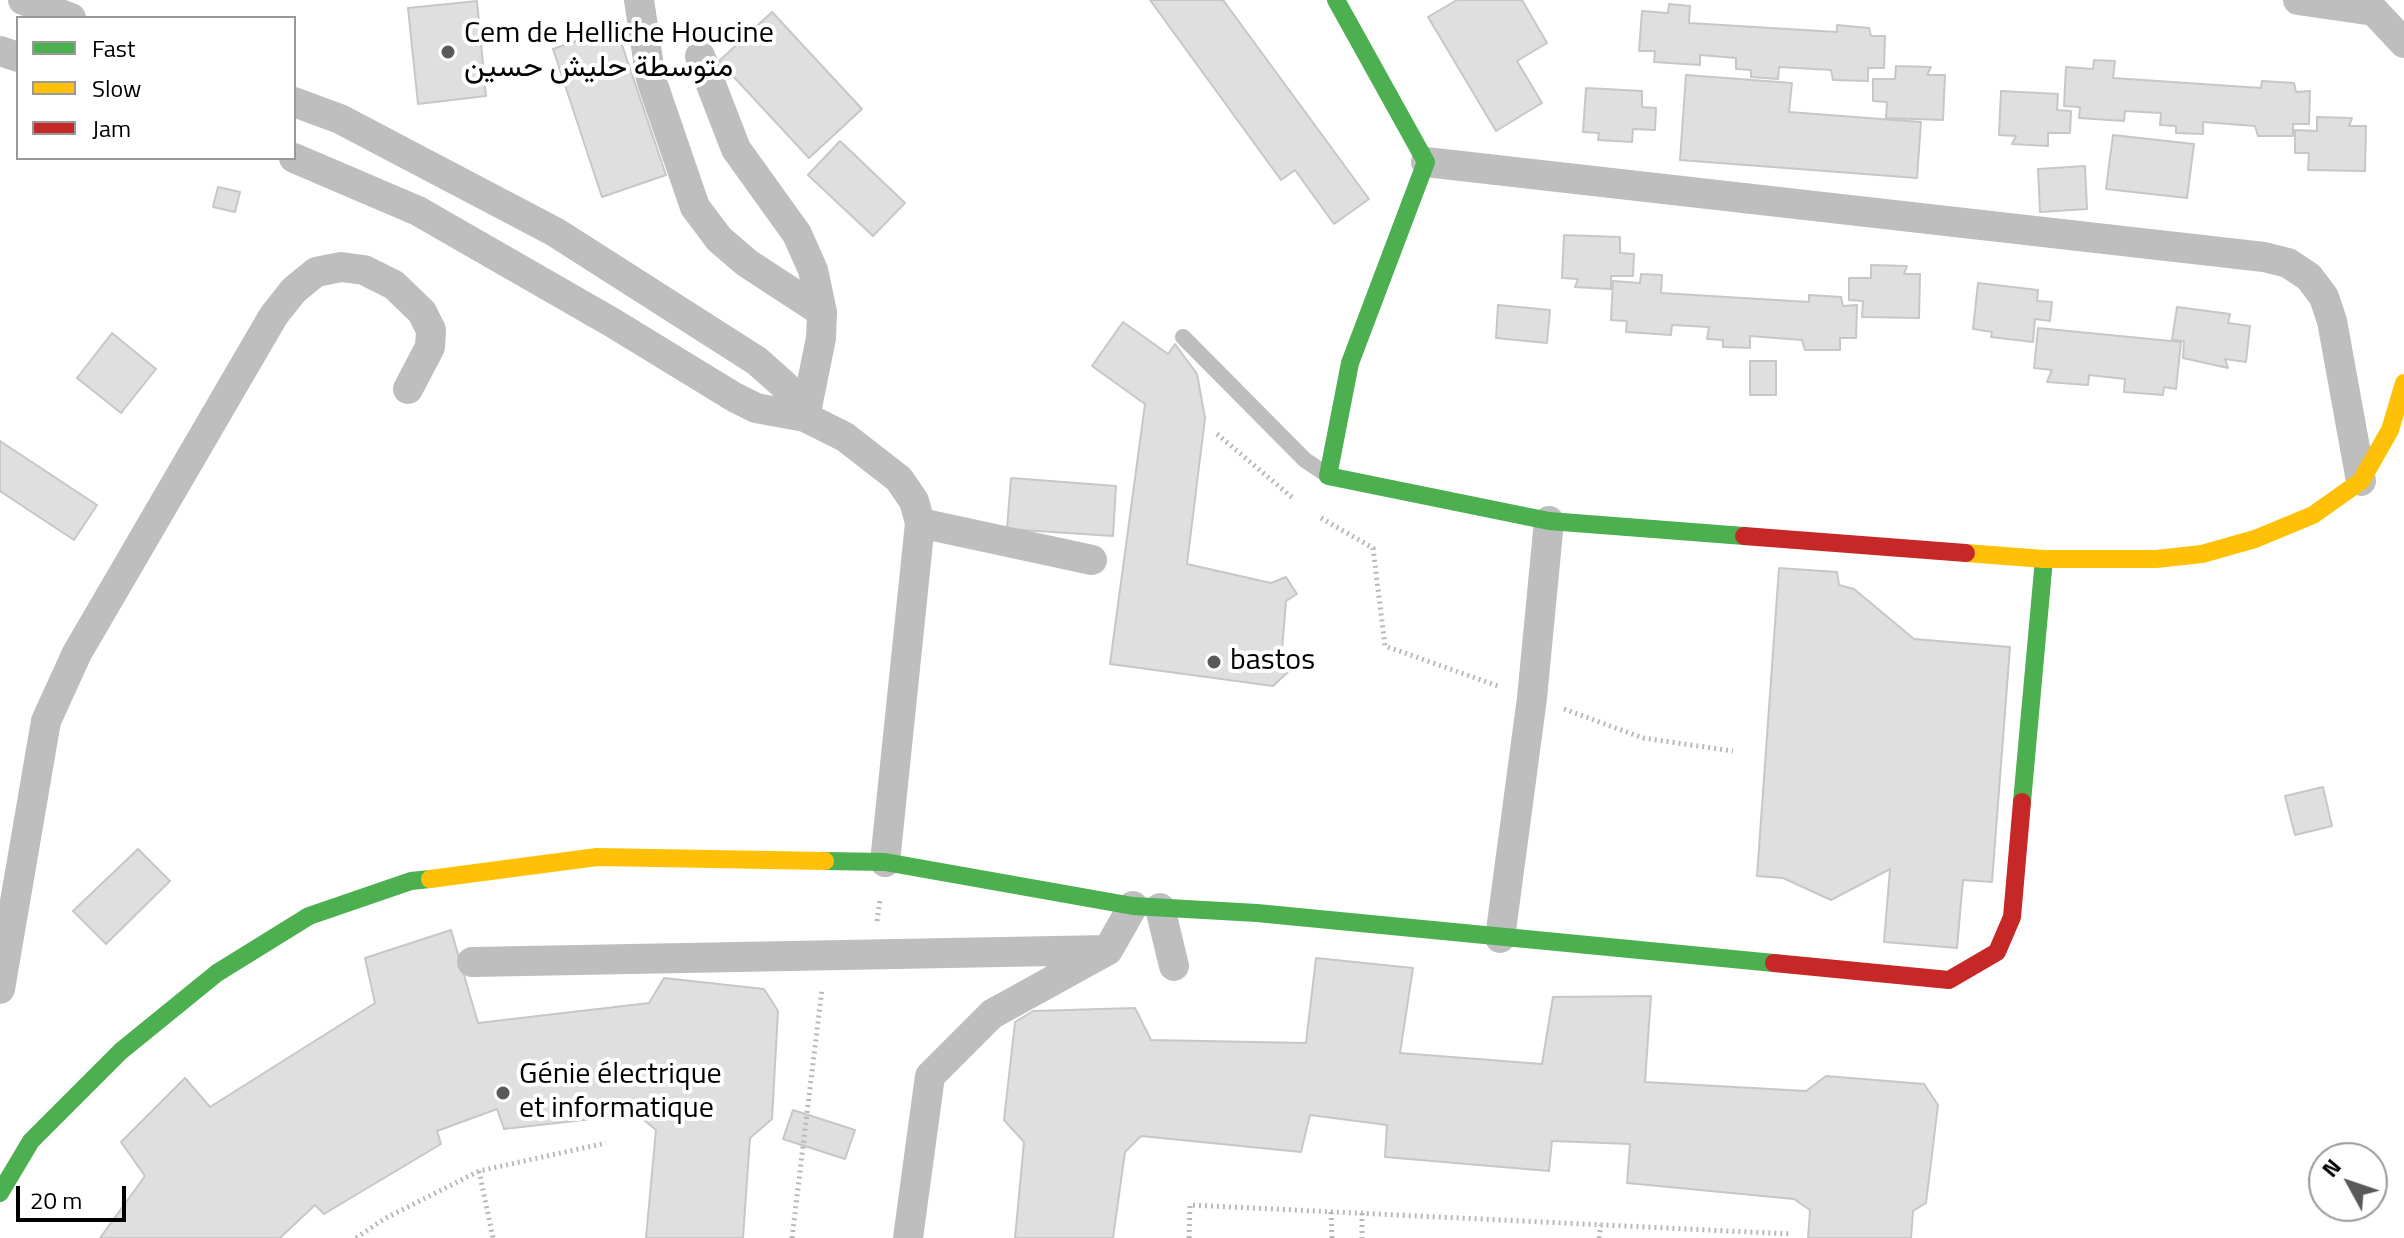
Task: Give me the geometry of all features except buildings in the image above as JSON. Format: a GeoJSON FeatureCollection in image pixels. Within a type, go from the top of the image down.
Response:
{"type":"FeatureCollection","features":[{"type":"Feature","properties":{"kind":"street"},"geometry":{"type":"LineString","coordinates":[[23,0],[66,16]]}},
{"type":"Feature","properties":{"kind":"street"},"geometry":{"type":"LineString","coordinates":[[639,0],[651,79],[695,207],[719,239],[747,263],[822,312]]}},
{"type":"Feature","properties":{"kind":"street"},"geometry":{"type":"LineString","coordinates":[[1336,0],[1426,162],[1350,363],[1328,476],[1549,521],[1848,541],[2044,559],[2156,559],[2202,554],[2255,539],[2313,515],[2361,481],[2390,430],[2404,383]]}},
{"type":"Feature","properties":{"kind":"street"},"geometry":{"type":"LineString","coordinates":[[2298,0],[2374,11],[2404,43]]}},
{"type":"Feature","properties":{"kind":"street"},"geometry":{"type":"LineString","coordinates":[[700,56],[736,149],[797,234],[813,270],[822,312],[820,354],[805,417]]}},
{"type":"Feature","properties":{"kind":"street"},"geometry":{"type":"LineString","coordinates":[[296,103],[340,119],[555,232],[757,361],[785,386],[805,417]]}},
{"type":"Feature","properties":{"kind":"street"},"geometry":{"type":"LineString","coordinates":[[296,159],[418,211],[734,397],[780,415],[805,417],[845,437],[899,479],[914,501],[920,523],[885,862]]}},
{"type":"Feature","properties":{"kind":"street"},"geometry":{"type":"LineString","coordinates":[[1426,162],[2264,257],[2288,263],[2309,277],[2324,297],[2332,321],[2361,481]]}},
{"type":"Feature","properties":{"kind":"street"},"geometry":{"type":"LineString","coordinates":[[0,989],[46,721],[77,653],[274,315],[294,290],[316,272],[341,267],[364,270],[394,285],[422,312],[431,330],[427,355],[408,389]]}},
{"type":"Feature","properties":{"kind":"street"},"geometry":{"type":"LineString","coordinates":[[1500,938],[1532,698],[1549,521]]}},
{"type":"Feature","properties":{"kind":"street"},"geometry":{"type":"LineString","coordinates":[[920,523],[1092,560]]}},
{"type":"Feature","properties":{"kind":"street"},"geometry":{"type":"LineString","coordinates":[[0,1193],[31,1141],[121,1051],[217,973],[309,916],[411,881],[597,857],[885,862],[1146,907],[1257,913],[1949,980],[1997,952],[2012,917],[2044,559]]}},
{"type":"Feature","properties":{"kind":"street"},"geometry":{"type":"LineString","coordinates":[[908,1238],[930,1076],[992,1014],[1108,950],[1146,907]]}},
{"type":"Feature","properties":{"kind":"street"},"geometry":{"type":"LineString","coordinates":[[1146,907],[1174,966]]}},
{"type":"Feature","properties":{"kind":"street"},"geometry":{"type":"LineString","coordinates":[[472,962],[1108,950]]}},
{"type":"Feature","properties":{"kind":"lane"},"geometry":{"type":"LineString","coordinates":[[1183,337],[1305,460],[1328,476]]}},
{"type":"Feature","properties":{"kind":"path"},"geometry":{"type":"LineString","coordinates":[[1217,434],[1306,509]]}},
{"type":"Feature","properties":{"kind":"path"},"geometry":{"type":"LineString","coordinates":[[1319,517],[1373,548],[1385,646],[1643,738],[1733,751]]}},
{"type":"Feature","properties":{"kind":"path"},"geometry":{"type":"LineString","coordinates":[[873,954],[885,862]]}},
{"type":"Feature","properties":{"kind":"path"},"geometry":{"type":"LineString","coordinates":[[792,1238],[823,1000]]}},
{"type":"Feature","properties":{"kind":"path"},"geometry":{"type":"LineString","coordinates":[[356,1238],[384,1219],[479,1171],[606,1143]]}},
{"type":"Feature","properties":{"kind":"path"},"geometry":{"type":"LineString","coordinates":[[479,1171],[493,1238]]}},
{"type":"Feature","properties":{"kind":"path"},"geometry":{"type":"LineString","coordinates":[[1189,1238],[1190,1205],[1791,1234]]}},
{"type":"Feature","properties":{"kind":"path"},"geometry":{"type":"LineString","coordinates":[[1331,1212],[1332,1238]]}},
{"type":"Feature","properties":{"kind":"path"},"geometry":{"type":"LineString","coordinates":[[1362,1213],[1362,1238]]}},
{"type":"Feature","properties":{"kind":"path"},"geometry":{"type":"LineString","coordinates":[[1599,1238],[1601,1225]]}},
{"type":"Feature","properties":{"kind":"traffic: fast"},"geometry":{"type":"LineString","coordinates":[[1336,0],[1426,162],[1350,363],[1328,476],[1549,521],[1744,536]]}},
{"type":"Feature","properties":{"kind":"traffic: fast"},"geometry":{"type":"LineString","coordinates":[[2022,802],[2044,559]]}},
{"type":"Feature","properties":{"kind":"traffic: fast"},"geometry":{"type":"LineString","coordinates":[[825,861],[885,862],[1133,906],[1257,913],[1774,963]]}},
{"type":"Feature","properties":{"kind":"traffic: fast"},"geometry":{"type":"LineString","coordinates":[[0,1193],[31,1141],[121,1051],[217,973],[309,916],[411,881],[430,879]]}},
{"type":"Feature","properties":{"kind":"traffic: slow"},"geometry":{"type":"LineString","coordinates":[[1966,553],[2044,559],[2156,559],[2202,554],[2255,539],[2313,515],[2361,481],[2390,430],[2404,383]]}},
{"type":"Feature","properties":{"kind":"traffic: slow"},"geometry":{"type":"LineString","coordinates":[[430,879],[597,857],[825,861]]}},
{"type":"Feature","properties":{"kind":"traffic: jam"},"geometry":{"type":"LineString","coordinates":[[1744,536],[1966,553]]}},
{"type":"Feature","properties":{"kind":"traffic: jam"},"geometry":{"type":"LineString","coordinates":[[1774,963],[1949,980],[1997,952],[2012,917],[2022,802]]}},
{"type":"Feature","properties":{"kind":"place","name":"Cem de Helliche Houcine متوسطة حليش حسين"},"geometry":{"type":"Point","coordinates":[448,52]}},
{"type":"Feature","properties":{"kind":"place","name":"bastos"},"geometry":{"type":"Point","coordinates":[1214,662]}},
{"type":"Feature","properties":{"kind":"place","name":"Génie électrique et informatique"},"geometry":{"type":"Point","coordinates":[503,1093]}}]}
